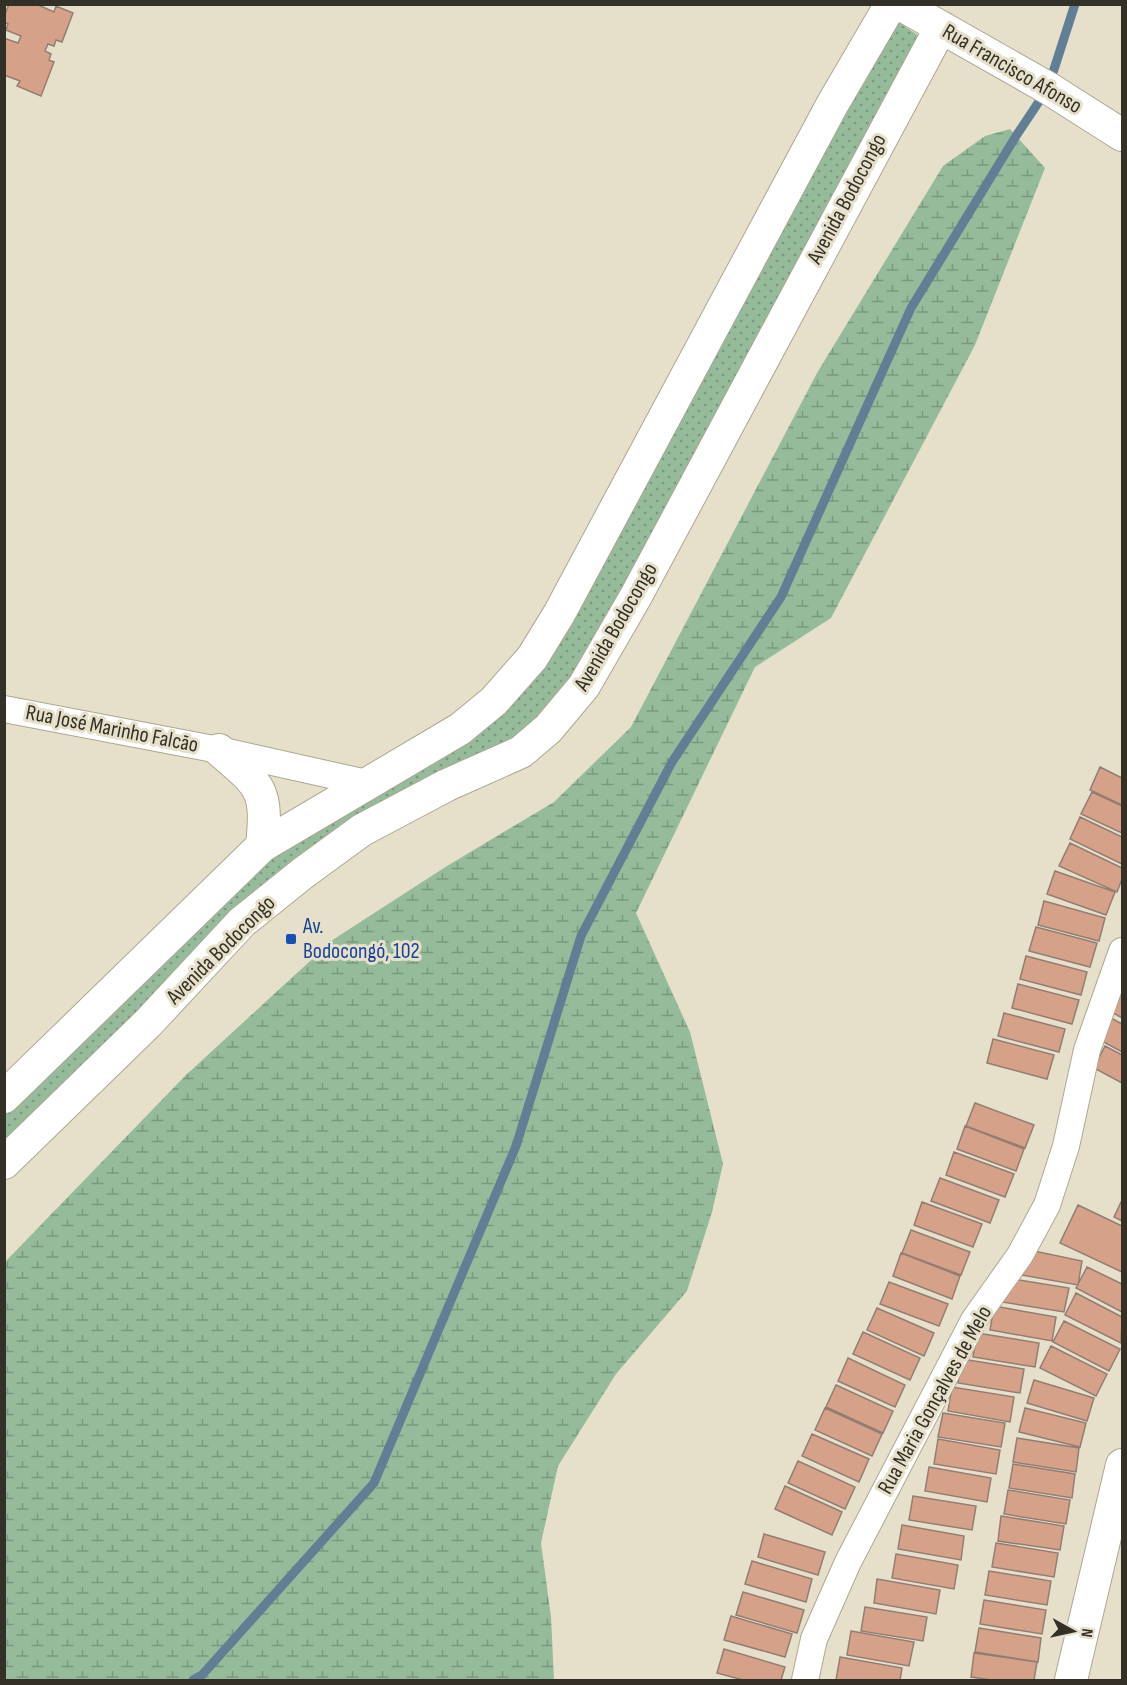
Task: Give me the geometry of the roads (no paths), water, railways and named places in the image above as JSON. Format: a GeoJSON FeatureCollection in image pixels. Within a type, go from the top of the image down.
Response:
{"type":"FeatureCollection","features":[{"type":"Feature","properties":{"kind":"street","name":"Avenida Bodocongo"},"geometry":{"type":"LineString","coordinates":[[4,1097],[262,846],[371,784],[460,729],[494,701],[532,658],[559,614],[832,105],[891,4]]}},
{"type":"Feature","properties":{"kind":"street","name":"Avenida Bodocongo"},"geometry":{"type":"LineString","coordinates":[[4,1163],[149,1022],[242,922],[362,830],[447,785],[521,752],[548,729],[585,686],[922,13]]}},
{"type":"Feature","properties":{"kind":"street","name":"Rua Francisco Afonso"},"geometry":{"type":"LineString","coordinates":[[922,13],[1122,135]]}},
{"type":"Feature","properties":{"kind":"street","name":"Rua José Marinho Falcão"},"geometry":{"type":"LineString","coordinates":[[4,709],[219,750],[371,784]]}},
{"type":"Feature","properties":{"kind":"street"},"geometry":{"type":"LineString","coordinates":[[219,750],[251,778],[261,793],[266,813],[262,846]]}},
{"type":"Feature","properties":{"kind":"street","name":"Rua Maria Gonçalves de Melo"},"geometry":{"type":"LineString","coordinates":[[805,1680],[814,1639],[848,1562],[974,1320],[1020,1255],[1047,1205],[1066,1146],[1087,1050],[1122,951]]}},
{"type":"Feature","properties":{"kind":"street"},"geometry":{"type":"LineString","coordinates":[[1071,1680],[1122,1465]]}},
{"type":"Feature","properties":{"kind":"waterway"},"geometry":{"type":"LineString","coordinates":[[193,1680],[202,1675],[374,1483],[516,1146],[581,936],[672,762],[781,597],[911,308],[1048,88],[1075,4]]}},
{"type":"Feature","properties":{"kind":"place","name":"Av. Bodocongó, 102"},"geometry":{"type":"Point","coordinates":[291,939]}}]}
